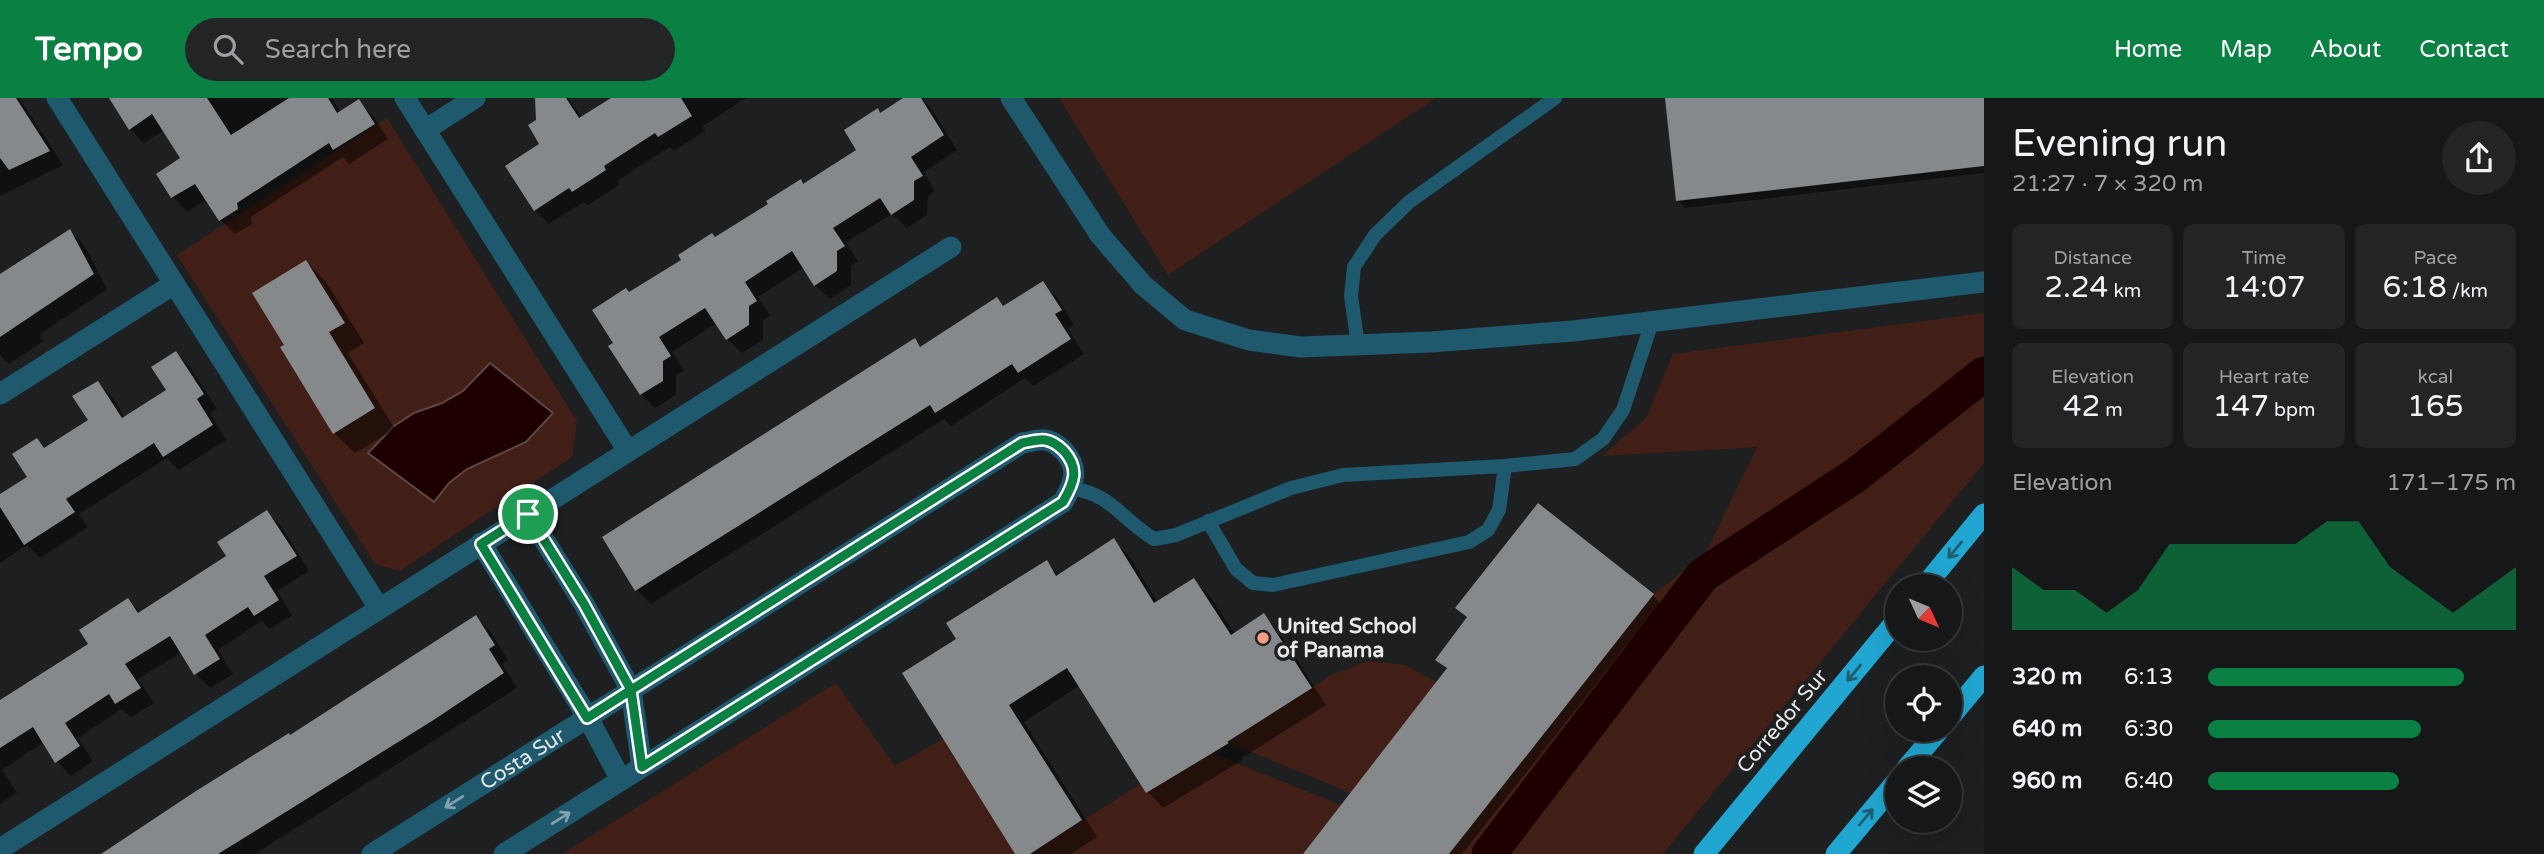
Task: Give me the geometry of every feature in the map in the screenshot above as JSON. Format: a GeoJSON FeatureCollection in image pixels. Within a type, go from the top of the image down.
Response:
{"type":"FeatureCollection","features":[{"type":"Feature","properties":{"kind":"highway"},"geometry":{"type":"LineString","coordinates":[[1935,574],[1984,514]]}},
{"type":"Feature","properties":{"kind":"highway","name":"Corredor Sur"},"geometry":{"type":"LineString","coordinates":[[1704,854],[1885,635]]}},
{"type":"Feature","properties":{"kind":"highway"},"geometry":{"type":"LineString","coordinates":[[1962,703],[1984,676]]}},
{"type":"Feature","properties":{"kind":"highway"},"geometry":{"type":"LineString","coordinates":[[1917,756],[1929,742]]}},
{"type":"Feature","properties":{"kind":"highway"},"geometry":{"type":"LineString","coordinates":[[1836,854],[1885,795]]}},
{"type":"Feature","properties":{"kind":"street"},"geometry":{"type":"LineString","coordinates":[[57,98],[379,608]]}},
{"type":"Feature","properties":{"kind":"street"},"geometry":{"type":"LineString","coordinates":[[405,98],[628,451]]}},
{"type":"Feature","properties":{"kind":"street"},"geometry":{"type":"LineString","coordinates":[[425,130],[475,98]]}},
{"type":"Feature","properties":{"kind":"street"},"geometry":{"type":"LineString","coordinates":[[1011,98],[1100,235],[1143,285],[1185,320],[1249,340],[1301,347],[1560,332],[1984,282]]}},
{"type":"Feature","properties":{"kind":"street"},"geometry":{"type":"LineString","coordinates":[[0,849],[951,247]]}},
{"type":"Feature","properties":{"kind":"street"},"geometry":{"type":"LineString","coordinates":[[0,394],[174,284]]}},
{"type":"Feature","properties":{"kind":"street","name":"Costa Sur"},"geometry":{"type":"LineString","coordinates":[[372,854],[1022,443],[1044,439],[1058,445],[1072,459],[1074,475],[1071,488]]}},
{"type":"Feature","properties":{"kind":"street"},"geometry":{"type":"LineString","coordinates":[[503,854],[1063,502],[1071,488]]}},
{"type":"Feature","properties":{"kind":"street"},"geometry":{"type":"LineString","coordinates":[[528,514],[584,604],[631,690],[642,767]]}},
{"type":"Feature","properties":{"kind":"street"},"geometry":{"type":"LineString","coordinates":[[481,544],[587,718],[621,780]]}},
{"type":"Feature","properties":{"kind":"lane"},"geometry":{"type":"LineString","coordinates":[[1358,345],[1350,296],[1354,267],[1375,235],[1409,202],[1555,98]]}},
{"type":"Feature","properties":{"kind":"lane"},"geometry":{"type":"LineString","coordinates":[[1071,488],[1089,491],[1105,498],[1137,528],[1154,539],[1176,535],[1290,488],[1343,475],[1505,466],[1575,458],[1603,439],[1623,410],[1651,321]]}},
{"type":"Feature","properties":{"kind":"lane"},"geometry":{"type":"LineString","coordinates":[[1208,521],[1236,569],[1252,583],[1273,585],[1469,542],[1488,530],[1499,510],[1505,466]]}},
{"type":"Feature","properties":{"kind":"shaded area"},"geometry":{"type":"Polygon","coordinates":[[[1059,98],[1436,98],[1168,275],[1059,98]]]}},
{"type":"Feature","properties":{"kind":"shaded area"},"geometry":{"type":"Polygon","coordinates":[[[387,118],[577,421],[572,457],[400,571],[375,564],[177,255],[387,118]]]}},
{"type":"Feature","properties":{"kind":"shaded area"},"geometry":{"type":"Polygon","coordinates":[[[1984,313],[1984,463],[1893,574],[1885,574],[1885,584],[1663,854],[1449,854],[1654,594],[1705,554],[1757,447],[1602,456],[1646,418],[1673,354],[1984,313]]]}},
{"type":"Feature","properties":{"kind":"shaded area"},"geometry":{"type":"Polygon","coordinates":[[[490,363],[553,413],[526,442],[467,469],[449,483],[434,502],[368,453],[394,426],[414,413],[442,403],[463,391],[490,363]]]}},
{"type":"Feature","properties":{"kind":"shaded area"},"geometry":{"type":"Polygon","coordinates":[[[1367,661],[1405,665],[1437,682],[1351,793],[1227,742],[1331,675],[1367,661]]]}},
{"type":"Feature","properties":{"kind":"shaded area"},"geometry":{"type":"Polygon","coordinates":[[[836,683],[895,766],[943,739],[1015,854],[562,854],[836,683]]]}},
{"type":"Feature","properties":{"kind":"shaded area"},"geometry":{"type":"Polygon","coordinates":[[[1212,753],[1341,805],[1303,854],[1030,854],[1140,784],[1146,793],[1212,753]]]}},
{"type":"Feature","properties":{"kind":"building"},"geometry":{"type":"Polygon","coordinates":[[[0,98],[16,98],[50,151],[9,170],[0,158],[0,98]]]}},
{"type":"Feature","properties":{"kind":"building"},"geometry":{"type":"Polygon","coordinates":[[[109,98],[207,98],[231,135],[289,98],[328,98],[337,113],[359,99],[375,124],[333,150],[329,143],[237,203],[238,209],[219,221],[195,184],[171,198],[156,174],[180,158],[152,114],[129,130],[109,98]]]}},
{"type":"Feature","properties":{"kind":"building"},"geometry":{"type":"Polygon","coordinates":[[[535,98],[566,98],[579,118],[611,98],[681,98],[692,116],[658,137],[655,133],[604,166],[606,170],[572,192],[569,188],[534,211],[505,166],[539,144],[528,125],[536,120],[535,98]]]}},
{"type":"Feature","properties":{"kind":"building"},"geometry":{"type":"Polygon","coordinates":[[[903,98],[921,98],[944,135],[911,157],[923,176],[914,181],[914,200],[891,215],[880,198],[833,228],[845,246],[837,251],[837,271],[814,286],[792,251],[745,282],[757,301],[749,306],[749,325],[726,340],[705,308],[659,337],[671,356],[663,361],[663,381],[640,395],[608,346],[613,343],[592,310],[626,288],[629,292],[681,260],[678,255],[712,233],[715,237],[768,204],[766,201],[801,179],[803,184],[856,150],[844,130],[878,108],[880,113],[903,98]]]}},
{"type":"Feature","properties":{"kind":"building"},"geometry":{"type":"Polygon","coordinates":[[[1665,98],[1984,98],[1984,166],[1676,201],[1665,98]]]}},
{"type":"Feature","properties":{"kind":"building"},"geometry":{"type":"Polygon","coordinates":[[[70,229],[94,274],[0,337],[0,274],[70,229]]]}},
{"type":"Feature","properties":{"kind":"building"},"geometry":{"type":"Polygon","coordinates":[[[306,260],[345,323],[329,332],[375,408],[333,434],[280,347],[284,345],[252,293],[306,260]]]}},
{"type":"Feature","properties":{"kind":"building"},"geometry":{"type":"Polygon","coordinates":[[[1043,281],[1062,310],[1055,314],[1071,339],[1018,373],[1012,364],[935,413],[930,405],[635,591],[602,537],[915,338],[920,347],[997,297],[1003,306],[1043,281]]]}},
{"type":"Feature","properties":{"kind":"building"},"geometry":{"type":"Polygon","coordinates":[[[176,351],[204,394],[197,399],[213,425],[163,457],[154,443],[66,499],[75,512],[24,545],[0,507],[0,494],[27,477],[12,454],[37,438],[44,448],[88,420],[72,396],[98,381],[122,418],[166,390],[151,367],[176,351]]]}},
{"type":"Feature","properties":{"kind":"building"},"geometry":{"type":"Polygon","coordinates":[[[1538,503],[1654,594],[1449,854],[1303,854],[1447,668],[1435,660],[1467,617],[1455,608],[1538,503]]]}},
{"type":"Feature","properties":{"kind":"building"},"geometry":{"type":"Polygon","coordinates":[[[267,510],[297,556],[264,576],[279,600],[254,616],[248,607],[205,635],[220,659],[194,675],[170,636],[125,664],[141,688],[115,704],[109,694],[65,723],[80,746],[55,763],[33,727],[0,748],[0,700],[88,644],[79,630],[128,598],[138,613],[226,556],[217,542],[267,510]]]}},
{"type":"Feature","properties":{"kind":"building"},"geometry":{"type":"Polygon","coordinates":[[[1114,538],[1154,603],[1194,578],[1231,635],[1264,613],[1312,688],[1227,742],[1229,743],[1146,793],[1067,668],[1009,705],[1082,820],[1030,854],[1015,854],[902,673],[956,639],[946,623],[1047,560],[1056,576],[1114,538]]]}},
{"type":"Feature","properties":{"kind":"building"},"geometry":{"type":"Polygon","coordinates":[[[476,615],[495,645],[489,649],[504,673],[432,721],[218,854],[101,854],[196,791],[289,733],[290,735],[476,615]]]}},
{"type":"Feature","properties":{"kind":"waterway"},"geometry":{"type":"LineString","coordinates":[[1489,854],[1703,575],[1856,475],[1984,374]]}},
{"type":"Feature","properties":{"kind":"place","name":"United School of Panama"},"geometry":{"type":"Point","coordinates":[1263,638]}},
{"type":"Feature","properties":{"kind":"route"},"geometry":{"type":"LineString","coordinates":[[528,514],[481,544],[587,718],[631,690],[1022,443],[1044,439],[1058,445],[1072,459],[1074,475],[1071,488],[1063,502],[642,767],[631,690],[584,604],[528,514]]}}]}
